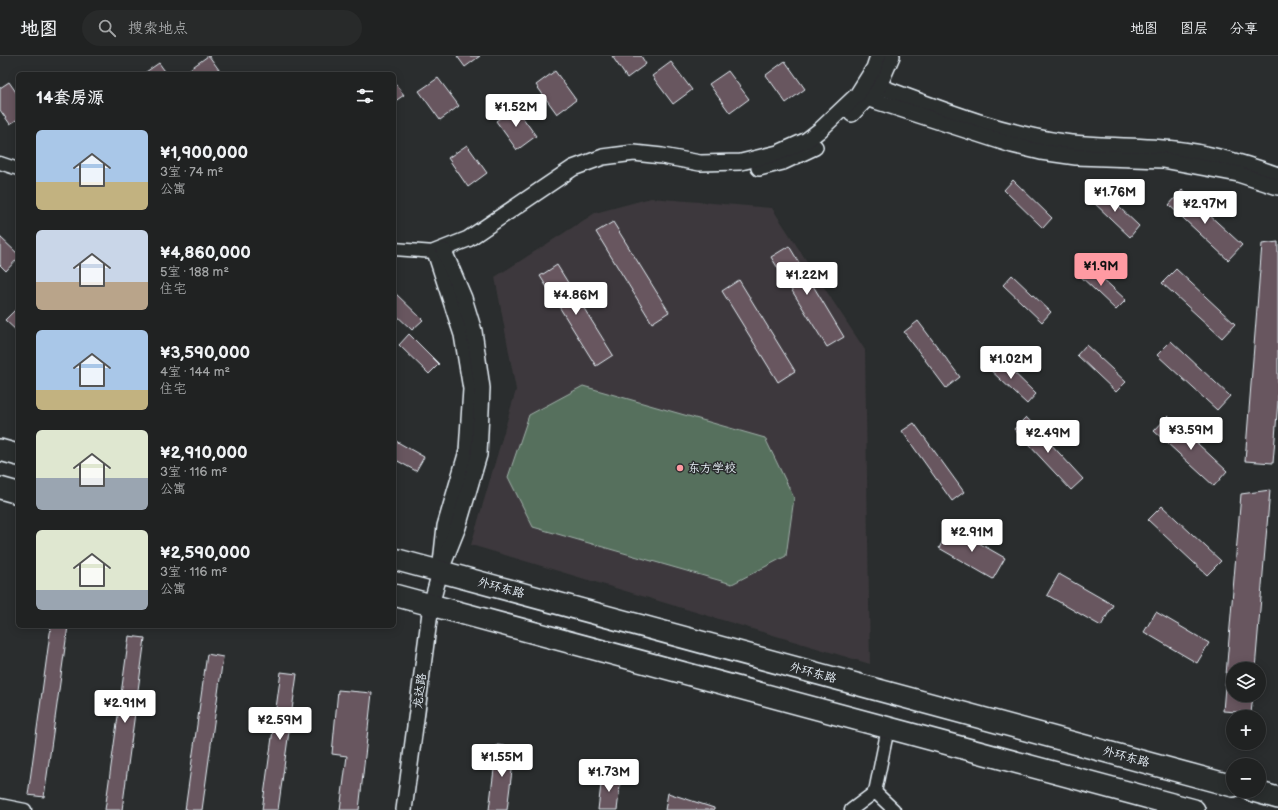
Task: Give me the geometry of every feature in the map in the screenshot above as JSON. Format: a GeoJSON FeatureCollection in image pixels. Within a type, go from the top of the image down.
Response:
{"type":"FeatureCollection","features":[{"type":"Feature","properties":{"kind":"highway"},"geometry":{"type":"LineString","coordinates":[[0,450],[16,454]]}},
{"type":"Feature","properties":{"kind":"highway"},"geometry":{"type":"LineString","coordinates":[[0,488],[16,492]]}},
{"type":"Feature","properties":{"kind":"highway","name":"外环东路"},"geometry":{"type":"LineString","coordinates":[[396,560],[1226,784]]}},
{"type":"Feature","properties":{"kind":"highway"},"geometry":{"type":"LineString","coordinates":[[396,596],[1194,810]]}},
{"type":"Feature","properties":{"kind":"highway"},"geometry":{"type":"LineString","coordinates":[[1266,795],[1278,798]]}},
{"type":"Feature","properties":{"kind":"street"},"geometry":{"type":"LineString","coordinates":[[872,84],[878,56]]}},
{"type":"Feature","properties":{"kind":"street"},"geometry":{"type":"LineString","coordinates":[[396,249],[441,256],[573,168],[603,158],[634,153],[662,156],[700,163],[741,162],[778,153],[807,140],[862,96],[892,56]]}},
{"type":"Feature","properties":{"kind":"street"},"geometry":{"type":"LineString","coordinates":[[872,84],[987,125],[1036,137],[1065,142],[1176,149],[1228,158],[1278,175]]}},
{"type":"Feature","properties":{"kind":"street"},"geometry":{"type":"LineString","coordinates":[[862,96],[1012,145],[1041,152],[1076,157],[1163,160],[1238,174],[1278,187]]}},
{"type":"Feature","properties":{"kind":"street"},"geometry":{"type":"LineString","coordinates":[[0,163],[16,168]]}},
{"type":"Feature","properties":{"kind":"street","name":"龙达路"},"geometry":{"type":"LineString","coordinates":[[404,810],[431,605],[440,572],[458,527],[478,455],[482,388],[474,331],[464,298],[441,256]]}},
{"type":"Feature","properties":{"kind":"street"},"geometry":{"type":"LineString","coordinates":[[851,810],[875,792],[888,728]]}},
{"type":"Feature","properties":{"kind":"street"},"geometry":{"type":"LineString","coordinates":[[875,792],[894,810]]}},
{"type":"Feature","properties":{"kind":"street"},"geometry":{"type":"LineString","coordinates":[[0,805],[24,810]]}},
{"type":"Feature","properties":{"kind":"shaded area","name":"东方学校"},"geometry":{"type":"Polygon","coordinates":[[[651,198],[772,208],[865,350],[870,664],[471,545],[516,390],[495,277],[595,213],[651,198]]]}},
{"type":"Feature","properties":{"kind":"green space"},"geometry":{"type":"Polygon","coordinates":[[[583,386],[765,438],[794,498],[786,556],[732,584],[533,527],[508,477],[529,415],[583,386]]]}},
{"type":"Feature","properties":{"kind":"building"},"geometry":{"type":"Polygon","coordinates":[[[208,56],[221,72],[186,72],[208,56]]]}},
{"type":"Feature","properties":{"kind":"building"},"geometry":{"type":"Polygon","coordinates":[[[457,56],[480,56],[465,67],[457,56]]]}},
{"type":"Feature","properties":{"kind":"building"},"geometry":{"type":"Polygon","coordinates":[[[612,56],[641,56],[646,64],[627,78],[612,56]]]}},
{"type":"Feature","properties":{"kind":"building"},"geometry":{"type":"Polygon","coordinates":[[[785,61],[805,89],[786,103],[766,75],[785,61]]]}},
{"type":"Feature","properties":{"kind":"building"},"geometry":{"type":"Polygon","coordinates":[[[671,62],[692,90],[673,104],[652,76],[671,62]]]}},
{"type":"Feature","properties":{"kind":"building"},"geometry":{"type":"Polygon","coordinates":[[[159,63],[166,72],[146,72],[159,63]]]}},
{"type":"Feature","properties":{"kind":"building"},"geometry":{"type":"Polygon","coordinates":[[[555,71],[576,100],[557,114],[536,85],[555,71]]]}},
{"type":"Feature","properties":{"kind":"building"},"geometry":{"type":"Polygon","coordinates":[[[728,71],[749,99],[730,113],[709,84],[728,71]]]}},
{"type":"Feature","properties":{"kind":"building"},"geometry":{"type":"Polygon","coordinates":[[[438,78],[459,106],[440,120],[419,91],[438,78]]]}},
{"type":"Feature","properties":{"kind":"building"},"geometry":{"type":"Polygon","coordinates":[[[9,82],[16,92],[16,120],[10,124],[0,110],[0,88],[9,82]]]}},
{"type":"Feature","properties":{"kind":"building"},"geometry":{"type":"Polygon","coordinates":[[[396,85],[404,95],[396,101],[396,85]]]}},
{"type":"Feature","properties":{"kind":"building"},"geometry":{"type":"Polygon","coordinates":[[[515,107],[536,136],[517,150],[496,121],[515,107]]]}},
{"type":"Feature","properties":{"kind":"building"},"geometry":{"type":"Polygon","coordinates":[[[467,145],[487,173],[468,187],[448,158],[467,145]]]}},
{"type":"Feature","properties":{"kind":"building"},"geometry":{"type":"Polygon","coordinates":[[[1013,180],[1052,218],[1043,228],[1004,190],[1013,180]]]}},
{"type":"Feature","properties":{"kind":"building"},"geometry":{"type":"Polygon","coordinates":[[[1100,189],[1139,226],[1130,237],[1090,199],[1100,189]]]}},
{"type":"Feature","properties":{"kind":"building"},"geometry":{"type":"Polygon","coordinates":[[[1182,190],[1242,245],[1228,260],[1169,205],[1182,190]]]}},
{"type":"Feature","properties":{"kind":"building"},"geometry":{"type":"Polygon","coordinates":[[[613,222],[669,312],[652,323],[596,232],[613,222]]]}},
{"type":"Feature","properties":{"kind":"building"},"geometry":{"type":"Polygon","coordinates":[[[0,237],[16,252],[16,260],[6,271],[0,265],[0,237]]]}},
{"type":"Feature","properties":{"kind":"building"},"geometry":{"type":"Polygon","coordinates":[[[1278,242],[1278,401],[1273,463],[1245,461],[1262,244],[1278,242]]]}},
{"type":"Feature","properties":{"kind":"building"},"geometry":{"type":"Polygon","coordinates":[[[789,246],[844,337],[827,347],[771,257],[789,246]]]}},
{"type":"Feature","properties":{"kind":"building"},"geometry":{"type":"Polygon","coordinates":[[[1086,263],[1126,300],[1116,310],[1077,273],[1086,263]]]}},
{"type":"Feature","properties":{"kind":"building"},"geometry":{"type":"Polygon","coordinates":[[[557,265],[613,355],[596,366],[540,276],[557,265]]]}},
{"type":"Feature","properties":{"kind":"building"},"geometry":{"type":"Polygon","coordinates":[[[1176,269],[1235,324],[1222,338],[1162,283],[1176,269]]]}},
{"type":"Feature","properties":{"kind":"building"},"geometry":{"type":"Polygon","coordinates":[[[1012,275],[1051,312],[1042,322],[1003,285],[1012,275]]]}},
{"type":"Feature","properties":{"kind":"building"},"geometry":{"type":"Polygon","coordinates":[[[739,280],[795,371],[778,382],[722,291],[739,280]]]}},
{"type":"Feature","properties":{"kind":"building"},"geometry":{"type":"Polygon","coordinates":[[[396,294],[423,320],[412,330],[396,315],[396,294]]]}},
{"type":"Feature","properties":{"kind":"building"},"geometry":{"type":"Polygon","coordinates":[[[16,309],[16,330],[5,320],[16,309]]]}},
{"type":"Feature","properties":{"kind":"building"},"geometry":{"type":"Polygon","coordinates":[[[918,321],[960,377],[946,388],[904,332],[918,321]]]}},
{"type":"Feature","properties":{"kind":"building"},"geometry":{"type":"Polygon","coordinates":[[[409,334],[439,364],[429,374],[399,345],[409,334]]]}},
{"type":"Feature","properties":{"kind":"building"},"geometry":{"type":"Polygon","coordinates":[[[1171,341],[1230,396],[1217,410],[1157,355],[1171,341]]]}},
{"type":"Feature","properties":{"kind":"building"},"geometry":{"type":"Polygon","coordinates":[[[1086,345],[1126,382],[1116,392],[1077,355],[1086,345]]]}},
{"type":"Feature","properties":{"kind":"building"},"geometry":{"type":"Polygon","coordinates":[[[997,356],[1036,394],[1027,404],[987,367],[997,356]]]}},
{"type":"Feature","properties":{"kind":"building"},"geometry":{"type":"Polygon","coordinates":[[[1168,416],[1227,471],[1214,486],[1154,431],[1168,416]]]}},
{"type":"Feature","properties":{"kind":"building"},"geometry":{"type":"Polygon","coordinates":[[[1026,417],[1083,479],[1071,490],[1014,429],[1026,417]]]}},
{"type":"Feature","properties":{"kind":"building"},"geometry":{"type":"Polygon","coordinates":[[[914,423],[964,492],[952,501],[902,431],[914,423]]]}},
{"type":"Feature","properties":{"kind":"building"},"geometry":{"type":"Polygon","coordinates":[[[396,441],[424,457],[416,471],[396,460],[396,441]]]}},
{"type":"Feature","properties":{"kind":"building"},"geometry":{"type":"Polygon","coordinates":[[[1270,490],[1256,662],[1227,662],[1241,494],[1270,490]]]}},
{"type":"Feature","properties":{"kind":"building"},"geometry":{"type":"Polygon","coordinates":[[[1162,506],[1221,561],[1207,575],[1148,520],[1162,506]]]}},
{"type":"Feature","properties":{"kind":"building"},"geometry":{"type":"Polygon","coordinates":[[[951,527],[1005,558],[993,579],[939,548],[951,527]]]}},
{"type":"Feature","properties":{"kind":"building"},"geometry":{"type":"Polygon","coordinates":[[[1059,574],[1113,605],[1101,626],[1047,595],[1059,574]]]}},
{"type":"Feature","properties":{"kind":"building"},"geometry":{"type":"Polygon","coordinates":[[[1156,612],[1209,643],[1197,663],[1144,632],[1156,612]]]}},
{"type":"Feature","properties":{"kind":"building"},"geometry":{"type":"Polygon","coordinates":[[[51,628],[68,628],[44,797],[28,795],[51,628]]]}},
{"type":"Feature","properties":{"kind":"building"},"geometry":{"type":"Polygon","coordinates":[[[129,636],[145,638],[122,810],[105,810],[129,636]]]}},
{"type":"Feature","properties":{"kind":"building"},"geometry":{"type":"Polygon","coordinates":[[[207,654],[223,657],[202,810],[185,810],[207,654]]]}},
{"type":"Feature","properties":{"kind":"building"},"geometry":{"type":"Polygon","coordinates":[[[281,672],[297,674],[278,810],[262,810],[281,672]]]}},
{"type":"Feature","properties":{"kind":"building"},"geometry":{"type":"Polygon","coordinates":[[[1226,675],[1226,702],[1252,702],[1251,710],[1223,711],[1226,675]]]}},
{"type":"Feature","properties":{"kind":"building"},"geometry":{"type":"Polygon","coordinates":[[[338,690],[372,693],[359,810],[340,810],[347,756],[332,754],[338,690]]]}},
{"type":"Feature","properties":{"kind":"building"},"geometry":{"type":"Polygon","coordinates":[[[497,745],[515,747],[507,810],[489,810],[497,745]]]}},
{"type":"Feature","properties":{"kind":"building"},"geometry":{"type":"Polygon","coordinates":[[[602,776],[621,778],[617,810],[598,810],[602,776]]]}},
{"type":"Feature","properties":{"kind":"building"},"geometry":{"type":"Polygon","coordinates":[[[668,793],[714,808],[714,810],[665,810],[668,793]]]}},
{"type":"Feature","properties":{"kind":"place","name":"东方学校"},"geometry":{"type":"Point","coordinates":[680,468]}}]}
